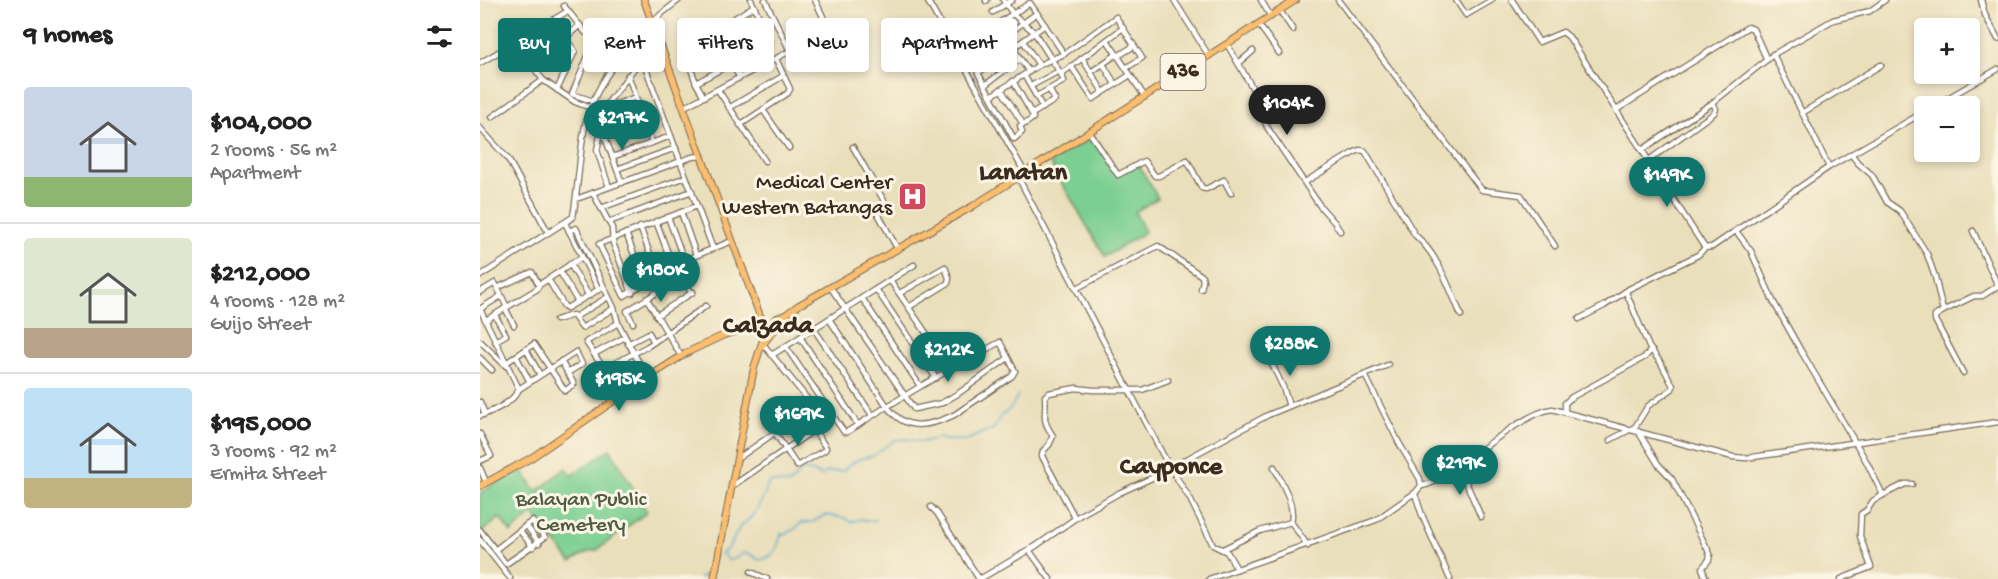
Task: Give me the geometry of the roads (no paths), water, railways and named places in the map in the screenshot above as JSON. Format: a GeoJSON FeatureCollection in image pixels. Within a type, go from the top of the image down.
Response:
{"type":"FeatureCollection","features":[{"type":"Feature","properties":{"kind":"main road"},"geometry":{"type":"LineString","coordinates":[[644,0],[651,18]]}},
{"type":"Feature","properties":{"kind":"main road","name":"436"},"geometry":{"type":"LineString","coordinates":[[714,579],[754,368],[768,327],[897,248],[973,206],[1296,0]]}},
{"type":"Feature","properties":{"kind":"main road"},"geometry":{"type":"LineString","coordinates":[[483,484],[531,458],[681,356],[724,335],[768,327],[732,241],[665,56]]}},
{"type":"Feature","properties":{"kind":"street"},"geometry":{"type":"LineString","coordinates":[[655,18],[673,2],[679,0]]}},
{"type":"Feature","properties":{"kind":"street"},"geometry":{"type":"LineString","coordinates":[[751,0],[760,18]]}},
{"type":"Feature","properties":{"kind":"street"},"geometry":{"type":"LineString","coordinates":[[684,107],[790,51],[765,0]]}},
{"type":"Feature","properties":{"kind":"street"},"geometry":{"type":"LineString","coordinates":[[815,0],[824,18]]}},
{"type":"Feature","properties":{"kind":"street"},"geometry":{"type":"LineString","coordinates":[[927,0],[1025,173]]}},
{"type":"Feature","properties":{"kind":"street"},"geometry":{"type":"LineString","coordinates":[[993,12],[1005,2],[1012,0]]}},
{"type":"Feature","properties":{"kind":"street"},"geometry":{"type":"LineString","coordinates":[[1174,0],[1209,56]]}},
{"type":"Feature","properties":{"kind":"street"},"geometry":{"type":"LineString","coordinates":[[1261,0],[1271,17]]}},
{"type":"Feature","properties":{"kind":"street"},"geometry":{"type":"LineString","coordinates":[[1338,0],[1482,190],[1521,195],[1555,246]]}},
{"type":"Feature","properties":{"kind":"street"},"geometry":{"type":"LineString","coordinates":[[1456,0],[1467,15],[1491,0]]}},
{"type":"Feature","properties":{"kind":"street"},"geometry":{"type":"LineString","coordinates":[[1512,0],[1539,42],[1563,32],[1569,37],[1705,248]]}},
{"type":"Feature","properties":{"kind":"street"},"geometry":{"type":"LineString","coordinates":[[1642,150],[1713,103],[1773,54],[1833,20],[1865,13],[1885,0]]}},
{"type":"Feature","properties":{"kind":"street"},"geometry":{"type":"LineString","coordinates":[[1981,0],[1985,15],[1998,39]]}},
{"type":"Feature","properties":{"kind":"street"},"geometry":{"type":"LineString","coordinates":[[1005,2],[1012,14],[1034,32],[1064,81],[1037,96]]}},
{"type":"Feature","properties":{"kind":"street"},"geometry":{"type":"LineString","coordinates":[[1006,18],[1030,3],[1064,54]]}},
{"type":"Feature","properties":{"kind":"street"},"geometry":{"type":"LineString","coordinates":[[564,6],[583,29]]}},
{"type":"Feature","properties":{"kind":"street"},"geometry":{"type":"LineString","coordinates":[[735,18],[754,6]]}},
{"type":"Feature","properties":{"kind":"street"},"geometry":{"type":"LineString","coordinates":[[556,18],[568,11]]}},
{"type":"Feature","properties":{"kind":"street"},"geometry":{"type":"LineString","coordinates":[[1280,11],[1293,30]]}},
{"type":"Feature","properties":{"kind":"street"},"geometry":{"type":"LineString","coordinates":[[1017,27],[1037,13]]}},
{"type":"Feature","properties":{"kind":"street"},"geometry":{"type":"LineString","coordinates":[[991,96],[1039,65],[1064,54],[1116,17],[1142,58],[1126,68]]}},
{"type":"Feature","properties":{"kind":"street"},"geometry":{"type":"LineString","coordinates":[[571,33],[580,25]]}},
{"type":"Feature","properties":{"kind":"street"},"geometry":{"type":"LineString","coordinates":[[1017,45],[1045,25]]}},
{"type":"Feature","properties":{"kind":"street"},"geometry":{"type":"LineString","coordinates":[[1259,25],[1279,53]]}},
{"type":"Feature","properties":{"kind":"street"},"geometry":{"type":"LineString","coordinates":[[1616,110],[1748,27],[1753,29],[1767,60]]}},
{"type":"Feature","properties":{"kind":"street"},"geometry":{"type":"LineString","coordinates":[[1031,86],[1071,66],[1123,28]]}},
{"type":"Feature","properties":{"kind":"street"},"geometry":{"type":"LineString","coordinates":[[1107,40],[1145,97]]}},
{"type":"Feature","properties":{"kind":"street"},"geometry":{"type":"LineString","coordinates":[[1023,41],[1039,65]]}},
{"type":"Feature","properties":{"kind":"street"},"geometry":{"type":"LineString","coordinates":[[1227,44],[1253,90],[1267,127],[1323,212],[1340,231]]}},
{"type":"Feature","properties":{"kind":"street"},"geometry":{"type":"LineString","coordinates":[[1091,72],[1134,46]]}},
{"type":"Feature","properties":{"kind":"street"},"geometry":{"type":"LineString","coordinates":[[1239,63],[1253,51]]}},
{"type":"Feature","properties":{"kind":"street"},"geometry":{"type":"LineString","coordinates":[[480,63],[498,52]]}},
{"type":"Feature","properties":{"kind":"street"},"geometry":{"type":"LineString","coordinates":[[1017,54],[1043,108]]}},
{"type":"Feature","properties":{"kind":"street"},"geometry":{"type":"LineString","coordinates":[[1773,54],[1829,167]]}},
{"type":"Feature","properties":{"kind":"street"},"geometry":{"type":"LineString","coordinates":[[740,125],[788,93],[790,89],[776,58]]}},
{"type":"Feature","properties":{"kind":"street"},"geometry":{"type":"LineString","coordinates":[[1082,58],[1103,92]]}},
{"type":"Feature","properties":{"kind":"street"},"geometry":{"type":"LineString","coordinates":[[985,85],[1020,59]]}},
{"type":"Feature","properties":{"kind":"street"},"geometry":{"type":"LineString","coordinates":[[1103,64],[1115,84]]}},
{"type":"Feature","properties":{"kind":"street"},"geometry":{"type":"LineString","coordinates":[[1802,113],[1881,64]]}},
{"type":"Feature","properties":{"kind":"street"},"geometry":{"type":"LineString","coordinates":[[1071,66],[1093,99],[1130,75]]}},
{"type":"Feature","properties":{"kind":"street"},"geometry":{"type":"LineString","coordinates":[[583,68],[572,94],[593,101]]}},
{"type":"Feature","properties":{"kind":"street"},"geometry":{"type":"LineString","coordinates":[[1951,96],[1998,69]]}},
{"type":"Feature","properties":{"kind":"street"},"geometry":{"type":"LineString","coordinates":[[537,72],[543,80],[557,90],[575,102],[591,108]]}},
{"type":"Feature","properties":{"kind":"street"},"geometry":{"type":"LineString","coordinates":[[480,276],[573,217],[584,129],[595,95],[610,72]]}},
{"type":"Feature","properties":{"kind":"street"},"geometry":{"type":"LineString","coordinates":[[609,187],[597,150],[601,126],[606,108],[630,72]]}},
{"type":"Feature","properties":{"kind":"street"},"geometry":{"type":"LineString","coordinates":[[648,72],[713,249]]}},
{"type":"Feature","properties":{"kind":"street"},"geometry":{"type":"LineString","coordinates":[[693,72],[704,97]]}},
{"type":"Feature","properties":{"kind":"street"},"geometry":{"type":"LineString","coordinates":[[696,83],[715,72]]}},
{"type":"Feature","properties":{"kind":"street"},"geometry":{"type":"LineString","coordinates":[[736,72],[740,78]]}},
{"type":"Feature","properties":{"kind":"street"},"geometry":{"type":"LineString","coordinates":[[557,90],[565,73]]}},
{"type":"Feature","properties":{"kind":"street"},"geometry":{"type":"LineString","coordinates":[[970,77],[978,73],[1014,139],[1021,135],[1020,126],[1033,118],[1013,81]]}},
{"type":"Feature","properties":{"kind":"street"},"geometry":{"type":"LineString","coordinates":[[628,75],[652,143]]}},
{"type":"Feature","properties":{"kind":"street"},"geometry":{"type":"LineString","coordinates":[[729,108],[783,76]]}},
{"type":"Feature","properties":{"kind":"street"},"geometry":{"type":"LineString","coordinates":[[492,117],[543,80]]}},
{"type":"Feature","properties":{"kind":"street"},"geometry":{"type":"LineString","coordinates":[[1002,89],[1023,124]]}},
{"type":"Feature","properties":{"kind":"street"},"geometry":{"type":"LineString","coordinates":[[1032,114],[1055,100],[1049,89]]}},
{"type":"Feature","properties":{"kind":"street"},"geometry":{"type":"LineString","coordinates":[[718,90],[765,161]]}},
{"type":"Feature","properties":{"kind":"street"},"geometry":{"type":"LineString","coordinates":[[606,108],[636,97]]}},
{"type":"Feature","properties":{"kind":"street"},"geometry":{"type":"LineString","coordinates":[[1649,160],[1714,113],[1716,109],[1713,103]]}},
{"type":"Feature","properties":{"kind":"street"},"geometry":{"type":"LineString","coordinates":[[763,110],[789,148]]}},
{"type":"Feature","properties":{"kind":"street"},"geometry":{"type":"LineString","coordinates":[[601,126],[642,112]]}},
{"type":"Feature","properties":{"kind":"street"},"geometry":{"type":"LineString","coordinates":[[1579,319],[1698,255],[1705,248],[1712,247],[1829,167],[1914,118]]}},
{"type":"Feature","properties":{"kind":"street"},"geometry":{"type":"LineString","coordinates":[[601,126],[622,183]]}},
{"type":"Feature","properties":{"kind":"street"},"geometry":{"type":"LineString","coordinates":[[634,131],[647,126]]}},
{"type":"Feature","properties":{"kind":"street"},"geometry":{"type":"LineString","coordinates":[[480,128],[508,159],[548,232]]}},
{"type":"Feature","properties":{"kind":"street"},"geometry":{"type":"LineString","coordinates":[[1090,133],[1118,175],[1144,161],[1155,176],[1159,176],[1187,160],[1202,188],[1206,189],[1224,180],[1231,193]]}},
{"type":"Feature","properties":{"kind":"street"},"geometry":{"type":"LineString","coordinates":[[612,157],[671,136]]}},
{"type":"Feature","properties":{"kind":"street"},"geometry":{"type":"LineString","coordinates":[[853,147],[887,206],[877,212],[897,248]]}},
{"type":"Feature","properties":{"kind":"street"},"geometry":{"type":"LineString","coordinates":[[617,169],[676,148]]}},
{"type":"Feature","properties":{"kind":"street"},"geometry":{"type":"LineString","coordinates":[[1305,182],[1353,153],[1360,150],[1365,151],[1415,235],[1423,242],[1445,278],[1461,315]]}},
{"type":"Feature","properties":{"kind":"street"},"geometry":{"type":"LineString","coordinates":[[579,198],[692,157],[695,153],[701,153]]}},
{"type":"Feature","properties":{"kind":"street"},"geometry":{"type":"LineString","coordinates":[[1851,154],[1872,175],[1887,202],[1900,211],[1927,254],[1943,311]]}},
{"type":"Feature","properties":{"kind":"street"},"geometry":{"type":"LineString","coordinates":[[601,208],[686,177]]}},
{"type":"Feature","properties":{"kind":"street"},"geometry":{"type":"LineString","coordinates":[[1018,177],[1170,468],[1190,499],[1213,544],[1231,556],[1237,569]]}},
{"type":"Feature","properties":{"kind":"street"},"geometry":{"type":"LineString","coordinates":[[609,222],[692,191]]}},
{"type":"Feature","properties":{"kind":"street"},"geometry":{"type":"LineString","coordinates":[[593,193],[609,222],[613,243],[632,293]]}},
{"type":"Feature","properties":{"kind":"street"},"geometry":{"type":"LineString","coordinates":[[697,206],[599,244],[624,297],[684,260],[732,241]]}},
{"type":"Feature","properties":{"kind":"street"},"geometry":{"type":"LineString","coordinates":[[681,212],[696,255]]}},
{"type":"Feature","properties":{"kind":"street"},"geometry":{"type":"LineString","coordinates":[[668,217],[684,260]]}},
{"type":"Feature","properties":{"kind":"street"},"geometry":{"type":"LineString","coordinates":[[656,221],[672,267]]}},
{"type":"Feature","properties":{"kind":"street"},"geometry":{"type":"LineString","coordinates":[[565,223],[582,257],[614,308],[618,323],[646,378]]}},
{"type":"Feature","properties":{"kind":"street"},"geometry":{"type":"LineString","coordinates":[[640,227],[658,276]]}},
{"type":"Feature","properties":{"kind":"street"},"geometry":{"type":"LineString","coordinates":[[569,231],[576,228],[601,289]]}},
{"type":"Feature","properties":{"kind":"street"},"geometry":{"type":"LineString","coordinates":[[1736,231],[1751,251],[1773,301],[1865,459],[1883,495]]}},
{"type":"Feature","properties":{"kind":"street"},"geometry":{"type":"LineString","coordinates":[[1963,373],[1935,316],[1974,296],[1982,296],[1998,286],[1973,231]]}},
{"type":"Feature","properties":{"kind":"street"},"geometry":{"type":"LineString","coordinates":[[626,233],[645,284]]}},
{"type":"Feature","properties":{"kind":"street"},"geometry":{"type":"LineString","coordinates":[[1077,288],[1158,246],[1202,276],[1201,289]]}},
{"type":"Feature","properties":{"kind":"street"},"geometry":{"type":"LineString","coordinates":[[486,320],[537,289],[539,285],[582,257]]}},
{"type":"Feature","properties":{"kind":"street"},"geometry":{"type":"LineString","coordinates":[[570,264],[589,296]]}},
{"type":"Feature","properties":{"kind":"street"},"geometry":{"type":"LineString","coordinates":[[772,355],[914,265]]}},
{"type":"Feature","properties":{"kind":"street"},"geometry":{"type":"LineString","coordinates":[[900,293],[945,267],[949,278],[948,283],[909,307]]}},
{"type":"Feature","properties":{"kind":"street"},"geometry":{"type":"LineString","coordinates":[[497,288],[532,272],[539,285]]}},
{"type":"Feature","properties":{"kind":"street"},"geometry":{"type":"LineString","coordinates":[[560,272],[578,302]]}},
{"type":"Feature","properties":{"kind":"street"},"geometry":{"type":"LineString","coordinates":[[633,323],[627,310],[684,278],[692,293],[656,316]]}},
{"type":"Feature","properties":{"kind":"street"},"geometry":{"type":"LineString","coordinates":[[549,279],[567,308],[601,289]]}},
{"type":"Feature","properties":{"kind":"street"},"geometry":{"type":"LineString","coordinates":[[890,280],[950,368]]}},
{"type":"Feature","properties":{"kind":"street"},"geometry":{"type":"LineString","coordinates":[[480,292],[495,283],[514,325]]}},
{"type":"Feature","properties":{"kind":"street"},"geometry":{"type":"LineString","coordinates":[[831,288],[914,409],[942,403],[1008,358]]}},
{"type":"Feature","properties":{"kind":"street"},"geometry":{"type":"LineString","coordinates":[[876,289],[936,378]]}},
{"type":"Feature","properties":{"kind":"street"},"geometry":{"type":"LineString","coordinates":[[1626,292],[1633,313],[1651,350],[1666,372],[1673,388],[1648,406],[1640,415],[1637,428],[1658,464],[1670,476],[1706,546],[1710,557],[1702,568],[1706,579]]}},
{"type":"Feature","properties":{"kind":"street"},"geometry":{"type":"LineString","coordinates":[[501,296],[480,309],[519,389]]}},
{"type":"Feature","properties":{"kind":"street"},"geometry":{"type":"LineString","coordinates":[[556,320],[573,315],[575,317],[608,297]]}},
{"type":"Feature","properties":{"kind":"street"},"geometry":{"type":"LineString","coordinates":[[647,298],[681,356]]}},
{"type":"Feature","properties":{"kind":"street"},"geometry":{"type":"LineString","coordinates":[[862,298],[920,386]]}},
{"type":"Feature","properties":{"kind":"street"},"geometry":{"type":"LineString","coordinates":[[618,323],[586,342],[604,369],[667,334],[706,306]]}},
{"type":"Feature","properties":{"kind":"street"},"geometry":{"type":"LineString","coordinates":[[575,317],[582,328],[614,308]]}},
{"type":"Feature","properties":{"kind":"street"},"geometry":{"type":"LineString","coordinates":[[495,315],[506,335],[495,341]]}},
{"type":"Feature","properties":{"kind":"street"},"geometry":{"type":"LineString","coordinates":[[786,347],[844,432],[847,432],[872,415],[886,406],[903,395],[1000,342],[1015,371],[1012,376],[968,407],[944,420],[910,425],[894,416],[886,406],[829,319]]}},
{"type":"Feature","properties":{"kind":"street"},"geometry":{"type":"LineString","coordinates":[[814,329],[872,415]]}},
{"type":"Feature","properties":{"kind":"street"},"geometry":{"type":"LineString","coordinates":[[628,344],[649,333],[654,342]]}},
{"type":"Feature","properties":{"kind":"street"},"geometry":{"type":"LineString","coordinates":[[594,354],[625,337]]}},
{"type":"Feature","properties":{"kind":"street"},"geometry":{"type":"LineString","coordinates":[[800,337],[858,425]]}},
{"type":"Feature","properties":{"kind":"street"},"geometry":{"type":"LineString","coordinates":[[480,341],[506,365]]}},
{"type":"Feature","properties":{"kind":"street"},"geometry":{"type":"LineString","coordinates":[[506,365],[534,344],[564,391],[574,384],[561,361]]}},
{"type":"Feature","properties":{"kind":"street"},"geometry":{"type":"LineString","coordinates":[[737,459],[813,406],[763,344]]}},
{"type":"Feature","properties":{"kind":"street"},"geometry":{"type":"LineString","coordinates":[[526,349],[540,375]]}},
{"type":"Feature","properties":{"kind":"street"},"geometry":{"type":"LineString","coordinates":[[1565,411],[1565,403],[1572,397],[1645,357],[1651,350]]}},
{"type":"Feature","properties":{"kind":"street"},"geometry":{"type":"LineString","coordinates":[[480,402],[482,415],[497,410],[517,394],[519,389],[574,352],[582,363],[567,373]]}},
{"type":"Feature","properties":{"kind":"street"},"geometry":{"type":"LineString","coordinates":[[516,356],[530,382]]}},
{"type":"Feature","properties":{"kind":"street"},"geometry":{"type":"LineString","coordinates":[[1268,356],[1275,368],[1289,406]]}},
{"type":"Feature","properties":{"kind":"street"},"geometry":{"type":"LineString","coordinates":[[481,362],[492,370]]}},
{"type":"Feature","properties":{"kind":"street"},"geometry":{"type":"LineString","coordinates":[[931,507],[979,579],[1119,493],[1167,471],[1268,415],[1388,365]]}},
{"type":"Feature","properties":{"kind":"street"},"geometry":{"type":"LineString","coordinates":[[1365,375],[1420,479],[1421,486]]}},
{"type":"Feature","properties":{"kind":"street"},"geometry":{"type":"LineString","coordinates":[[1075,518],[1042,456],[1053,436],[1047,428],[1043,415],[1045,396],[1049,393],[1076,388],[1142,390],[1168,380]]}},
{"type":"Feature","properties":{"kind":"street"},"geometry":{"type":"LineString","coordinates":[[1209,579],[1308,546],[1376,520],[1415,494],[1421,486],[1431,483],[1459,466],[1539,413],[1552,409],[1565,411],[1631,430]]}},
{"type":"Feature","properties":{"kind":"street"},"geometry":{"type":"LineString","coordinates":[[775,433],[797,466],[825,450],[826,448],[804,414]]}},
{"type":"Feature","properties":{"kind":"street"},"geometry":{"type":"LineString","coordinates":[[1610,440],[1637,428],[1716,452],[1746,458],[1998,422]]}},
{"type":"Feature","properties":{"kind":"street"},"geometry":{"type":"LineString","coordinates":[[731,487],[814,430]]}},
{"type":"Feature","properties":{"kind":"street"},"geometry":{"type":"LineString","coordinates":[[480,434],[491,456],[480,461]]}},
{"type":"Feature","properties":{"kind":"street"},"geometry":{"type":"LineString","coordinates":[[1459,466],[1481,517]]}},
{"type":"Feature","properties":{"kind":"street"},"geometry":{"type":"LineString","coordinates":[[1274,467],[1288,498],[1293,518],[1291,522],[1308,546]]}},
{"type":"Feature","properties":{"kind":"street"},"geometry":{"type":"LineString","coordinates":[[480,468],[483,484]]}},
{"type":"Feature","properties":{"kind":"street"},"geometry":{"type":"LineString","coordinates":[[1841,579],[1871,567],[1860,536],[1861,514],[1869,508],[1873,501],[1883,495],[1905,484],[1912,484]]}},
{"type":"Feature","properties":{"kind":"street"},"geometry":{"type":"LineString","coordinates":[[1415,494],[1450,579]]}},
{"type":"Feature","properties":{"kind":"street"},"geometry":{"type":"LineString","coordinates":[[1222,549],[1260,531],[1291,522]]}},
{"type":"Feature","properties":{"kind":"street"},"geometry":{"type":"LineString","coordinates":[[480,530],[495,550],[506,564],[539,543],[526,525],[495,550]]}},
{"type":"Feature","properties":{"kind":"street"},"geometry":{"type":"LineString","coordinates":[[520,531],[532,547]]}},
{"type":"Feature","properties":{"kind":"street"},"geometry":{"type":"LineString","coordinates":[[480,541],[510,578]]}},
{"type":"Feature","properties":{"kind":"street"},"geometry":{"type":"LineString","coordinates":[[1029,550],[1050,579]]}},
{"type":"Feature","properties":{"kind":"street"},"geometry":{"type":"LineString","coordinates":[[751,572],[767,579]]}},
{"type":"Feature","properties":{"kind":"waterway"},"geometry":{"type":"LineString","coordinates":[[720,554],[730,546],[740,527],[757,510],[771,482],[790,484],[801,470],[814,472],[821,476],[827,472],[843,471],[859,459],[873,456],[895,440],[906,439],[922,442],[939,438],[967,440],[992,430],[999,418],[1011,408],[1018,395]]}},
{"type":"Feature","properties":{"kind":"waterway"},"geometry":{"type":"LineString","coordinates":[[723,554],[728,560],[744,553],[759,560],[765,559],[775,552],[781,534],[786,535],[801,523],[813,522],[825,515],[845,518],[850,522],[862,519],[875,520]]}},
{"type":"Feature","properties":{"kind":"waterway"},"geometry":{"type":"LineString","coordinates":[[700,579],[708,574],[713,558],[716,556]]}},
{"type":"Feature","properties":{"kind":"place","name":"Medical Center Western Batangas"},"geometry":{"type":"Point","coordinates":[913,197]}},
{"type":"Feature","properties":{"kind":"district","name":"Lanatan"},"geometry":{"type":"Point","coordinates":[1023,174]}},
{"type":"Feature","properties":{"kind":"district","name":"Calzada"},"geometry":{"type":"Point","coordinates":[768,327]}},
{"type":"Feature","properties":{"kind":"district","name":"Cayponce"},"geometry":{"type":"Point","coordinates":[1171,468]}},
{"type":"Feature","properties":{"kind":"park label","name":"Balayan Public Cemetery"},"geometry":{"type":"Point","coordinates":[581,514]}}]}
